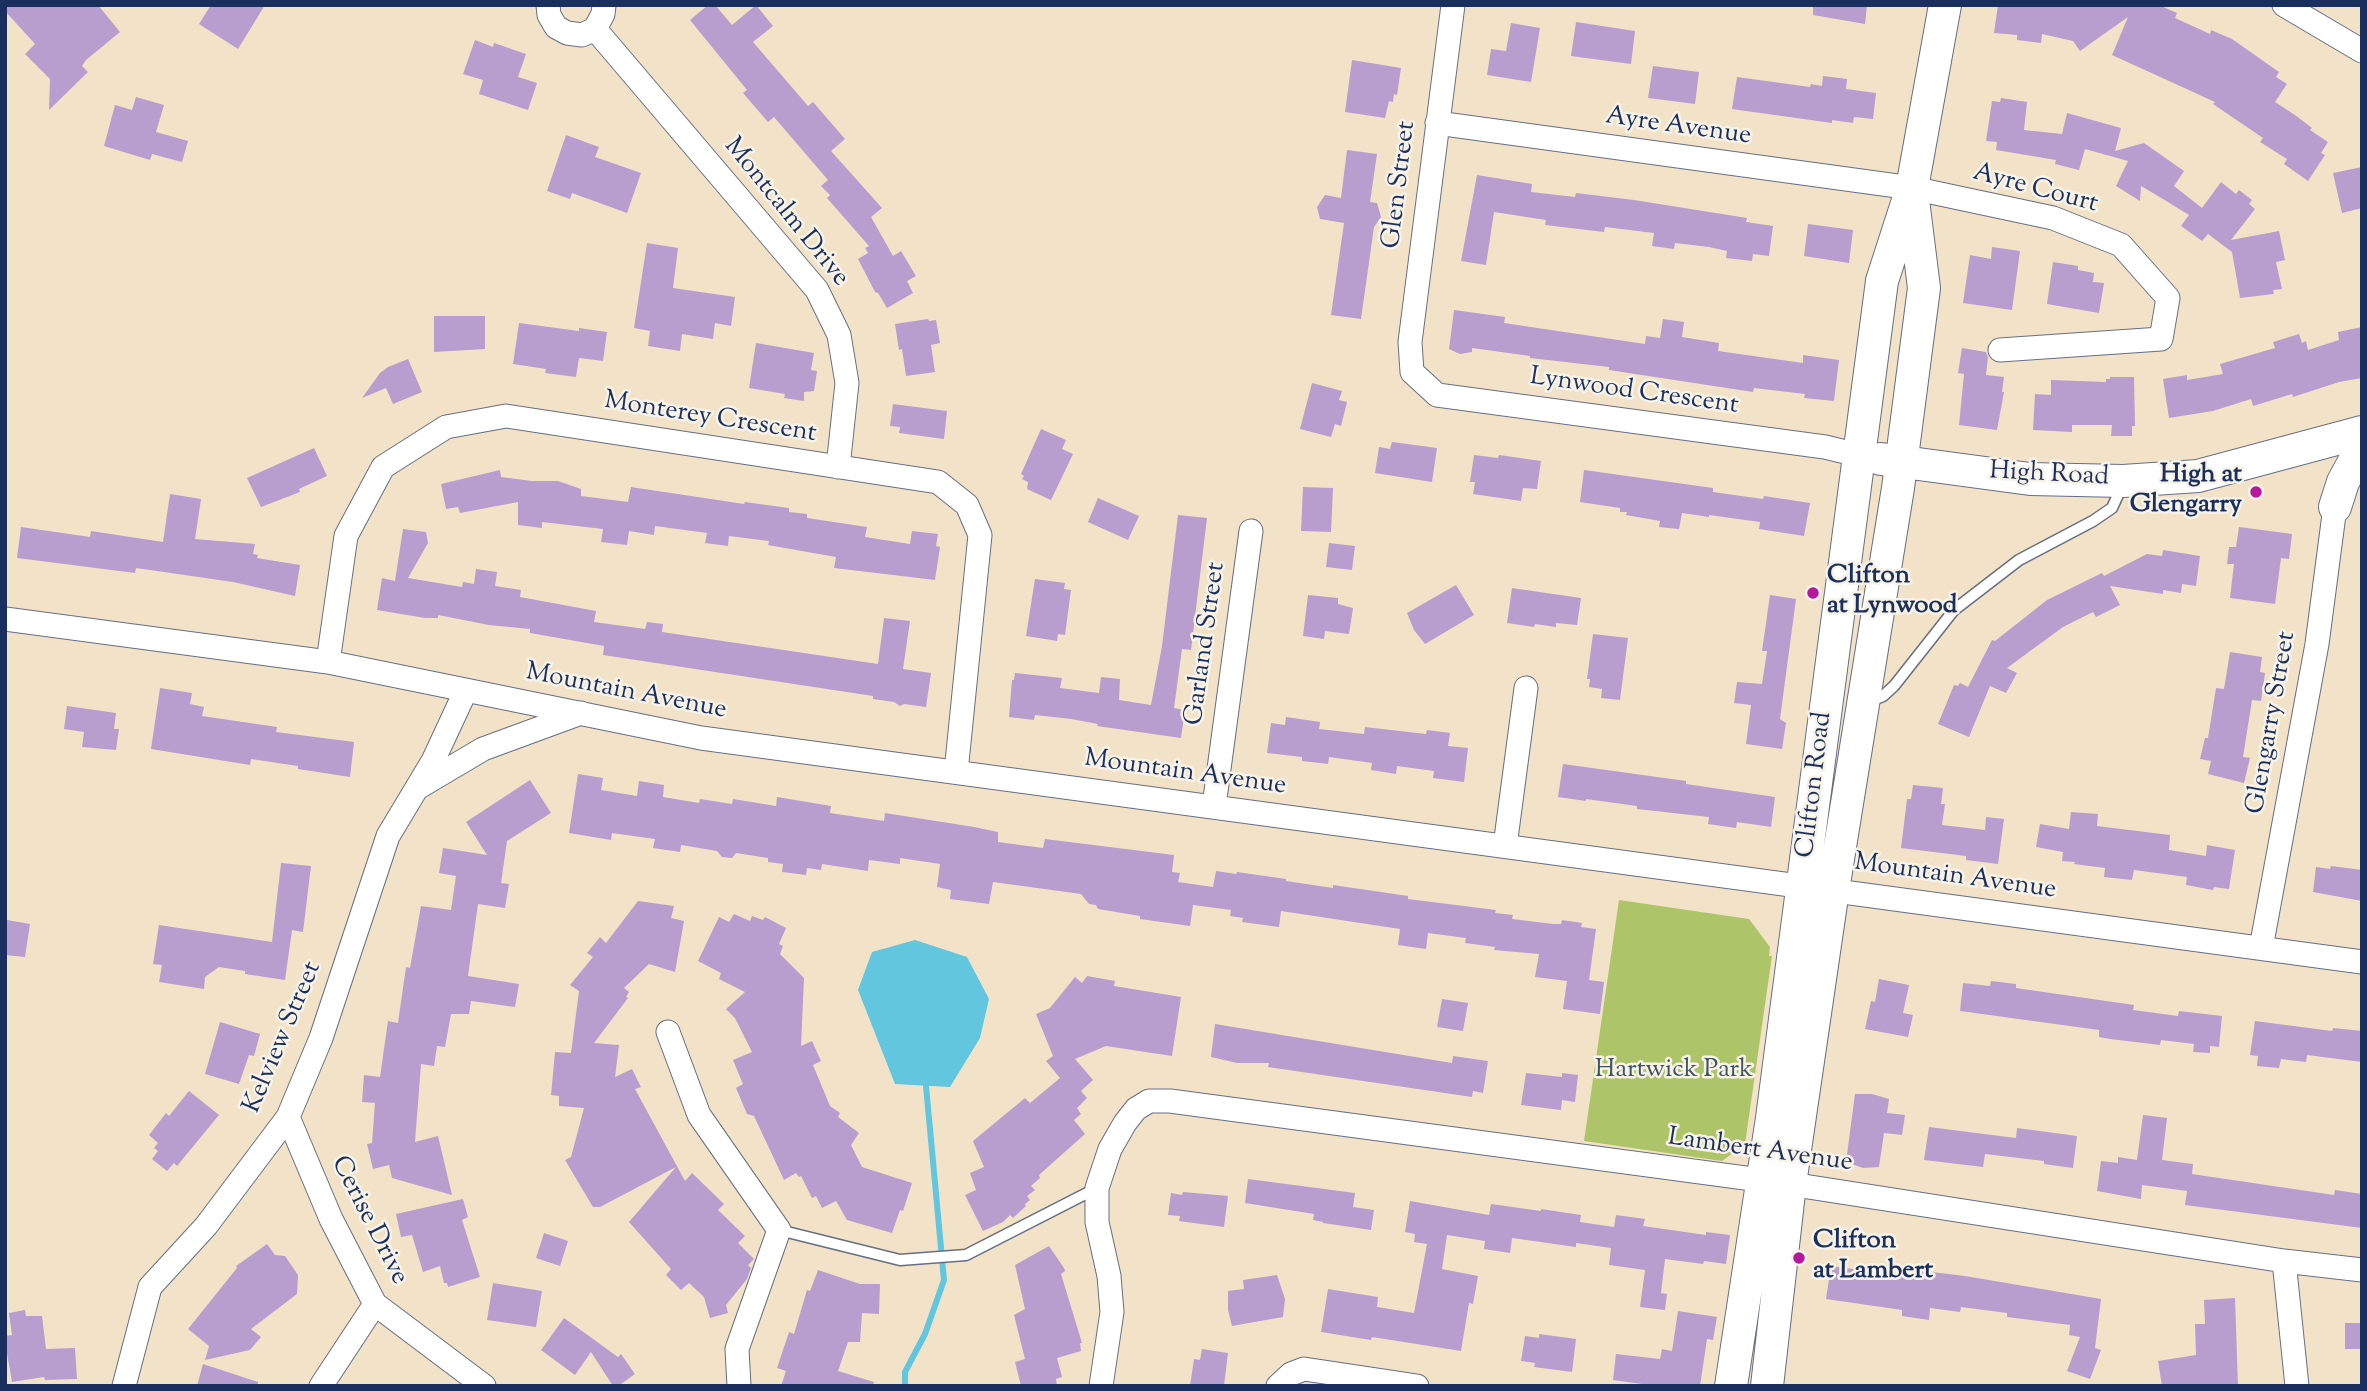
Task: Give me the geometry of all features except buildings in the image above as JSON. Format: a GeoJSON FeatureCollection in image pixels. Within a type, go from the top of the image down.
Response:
{"type":"FeatureCollection","features":[{"type":"Feature","properties":{"kind":"main road","name":"Clifton Road"},"geometry":{"type":"LineString","coordinates":[[1731,1386],[1776,1182],[1818,888],[1858,455],[1882,281],[1912,188],[1945,5]]}},
{"type":"Feature","properties":{"kind":"main road","name":"Clifton Road"},"geometry":{"type":"LineString","coordinates":[[1818,888],[1862,705],[1901,463],[1924,288],[1912,188]]}},
{"type":"Feature","properties":{"kind":"main road","name":"High Road"},"geometry":{"type":"LineString","coordinates":[[1858,455],[2030,479],[2123,481],[2198,476],[2362,432]]}},
{"type":"Feature","properties":{"kind":"main road"},"geometry":{"type":"LineString","coordinates":[[2335,507],[2343,482],[2362,447]]}},
{"type":"Feature","properties":{"kind":"main road","name":"Clifton Road"},"geometry":{"type":"LineString","coordinates":[[1767,1386],[1776,1182]]}},
{"type":"Feature","properties":{"kind":"street"},"geometry":{"type":"LineString","coordinates":[[548,5],[549,15],[556,27],[567,33],[582,34],[595,29],[603,15],[604,5]]}},
{"type":"Feature","properties":{"kind":"street","name":"Glen Street"},"geometry":{"type":"LineString","coordinates":[[1412,372],[1410,342],[1453,5]]}},
{"type":"Feature","properties":{"kind":"street"},"geometry":{"type":"LineString","coordinates":[[2284,5],[2362,51]]}},
{"type":"Feature","properties":{"kind":"street","name":"Montcalm Drive"},"geometry":{"type":"LineString","coordinates":[[595,29],[817,289],[839,335],[847,383],[838,467]]}},
{"type":"Feature","properties":{"kind":"street","name":"Ayre Avenue"},"geometry":{"type":"LineString","coordinates":[[1437,123],[1912,188]]}},
{"type":"Feature","properties":{"kind":"street","name":"Ayre Court"},"geometry":{"type":"LineString","coordinates":[[1912,188],[2053,218],[2121,245],[2168,298],[2161,339],[2000,350]]}},
{"type":"Feature","properties":{"kind":"street","name":"Lynwood Crescent"},"geometry":{"type":"LineString","coordinates":[[1412,372],[1437,395],[1825,447],[1858,455]]}},
{"type":"Feature","properties":{"kind":"street","name":"Monterey Crescent"},"geometry":{"type":"LineString","coordinates":[[328,662],[346,536],[383,467],[446,427],[506,416],[938,482],[967,505],[980,535],[956,772]]}},
{"type":"Feature","properties":{"kind":"street","name":"Glengarry Street"},"geometry":{"type":"LineString","coordinates":[[2261,948],[2317,644],[2335,507]]}},
{"type":"Feature","properties":{"kind":"street","name":"Garland Street"},"geometry":{"type":"LineString","coordinates":[[1214,806],[1251,531]]}},
{"type":"Feature","properties":{"kind":"street","name":"Mountain Avenue"},"geometry":{"type":"LineString","coordinates":[[5,620],[328,662],[701,738],[2362,962]]}},
{"type":"Feature","properties":{"kind":"street"},"geometry":{"type":"LineString","coordinates":[[1504,846],[1526,688]]}},
{"type":"Feature","properties":{"kind":"street","name":"Kelview Street"},"geometry":{"type":"LineString","coordinates":[[124,1386],[150,1287],[206,1226],[288,1117],[321,1038],[388,836],[433,761],[466,690]]}},
{"type":"Feature","properties":{"kind":"street"},"geometry":{"type":"LineString","coordinates":[[417,788],[483,749],[581,713]]}},
{"type":"Feature","properties":{"kind":"street"},"geometry":{"type":"LineString","coordinates":[[668,1032],[699,1115],[779,1230],[737,1349],[739,1386]]}},
{"type":"Feature","properties":{"kind":"street","name":"Lambert Avenue"},"geometry":{"type":"LineString","coordinates":[[1097,1188],[1110,1149],[1136,1109],[1149,1101],[1170,1101],[1776,1182],[2284,1261],[2362,1270]]}},
{"type":"Feature","properties":{"kind":"street","name":"Cerise Drive"},"geometry":{"type":"LineString","coordinates":[[288,1117],[331,1219],[375,1304],[484,1386]]}},
{"type":"Feature","properties":{"kind":"street"},"geometry":{"type":"LineString","coordinates":[[1097,1188],[1097,1222],[1109,1276],[1112,1311],[1101,1386]]}},
{"type":"Feature","properties":{"kind":"street"},"geometry":{"type":"LineString","coordinates":[[2284,1261],[2297,1386]]}},
{"type":"Feature","properties":{"kind":"street"},"geometry":{"type":"LineString","coordinates":[[321,1386],[375,1304]]}},
{"type":"Feature","properties":{"kind":"street"},"geometry":{"type":"LineString","coordinates":[[1278,1386],[1291,1374],[1304,1369],[1417,1386]]}},
{"type":"Feature","properties":{"kind":"lane"},"geometry":{"type":"LineString","coordinates":[[1862,705],[1883,696],[1895,686],[1954,610],[1987,583],[2019,559],[2094,521],[2112,508],[2123,481]]}},
{"type":"Feature","properties":{"kind":"lane"},"geometry":{"type":"LineString","coordinates":[[779,1230],[900,1260],[966,1255],[1097,1188]]}},
{"type":"Feature","properties":{"kind":"green space","name":"Hartwick Park"},"geometry":{"type":"Polygon","coordinates":[[[1619,900],[1749,919],[1770,947],[1769,956],[1772,956],[1745,1144],[1722,1161],[1584,1141],[1619,900]]]}},
{"type":"Feature","properties":{"kind":"water"},"geometry":{"type":"Polygon","coordinates":[[[915,940],[967,957],[989,999],[980,1038],[950,1087],[895,1084],[858,990],[872,952],[915,940]]]}},
{"type":"Feature","properties":{"kind":"waterway"},"geometry":{"type":"LineString","coordinates":[[905,1386],[905,1372],[925,1334],[944,1280],[926,1086]]}},
{"type":"Feature","properties":{"kind":"place","name":"High at Glengarry"},"geometry":{"type":"Point","coordinates":[2256,492]}},
{"type":"Feature","properties":{"kind":"place","name":"Clifton at Lynwood"},"geometry":{"type":"Point","coordinates":[1813,593]}},
{"type":"Feature","properties":{"kind":"place","name":"Clifton at Lambert"},"geometry":{"type":"Point","coordinates":[1799,1258]}}]}
